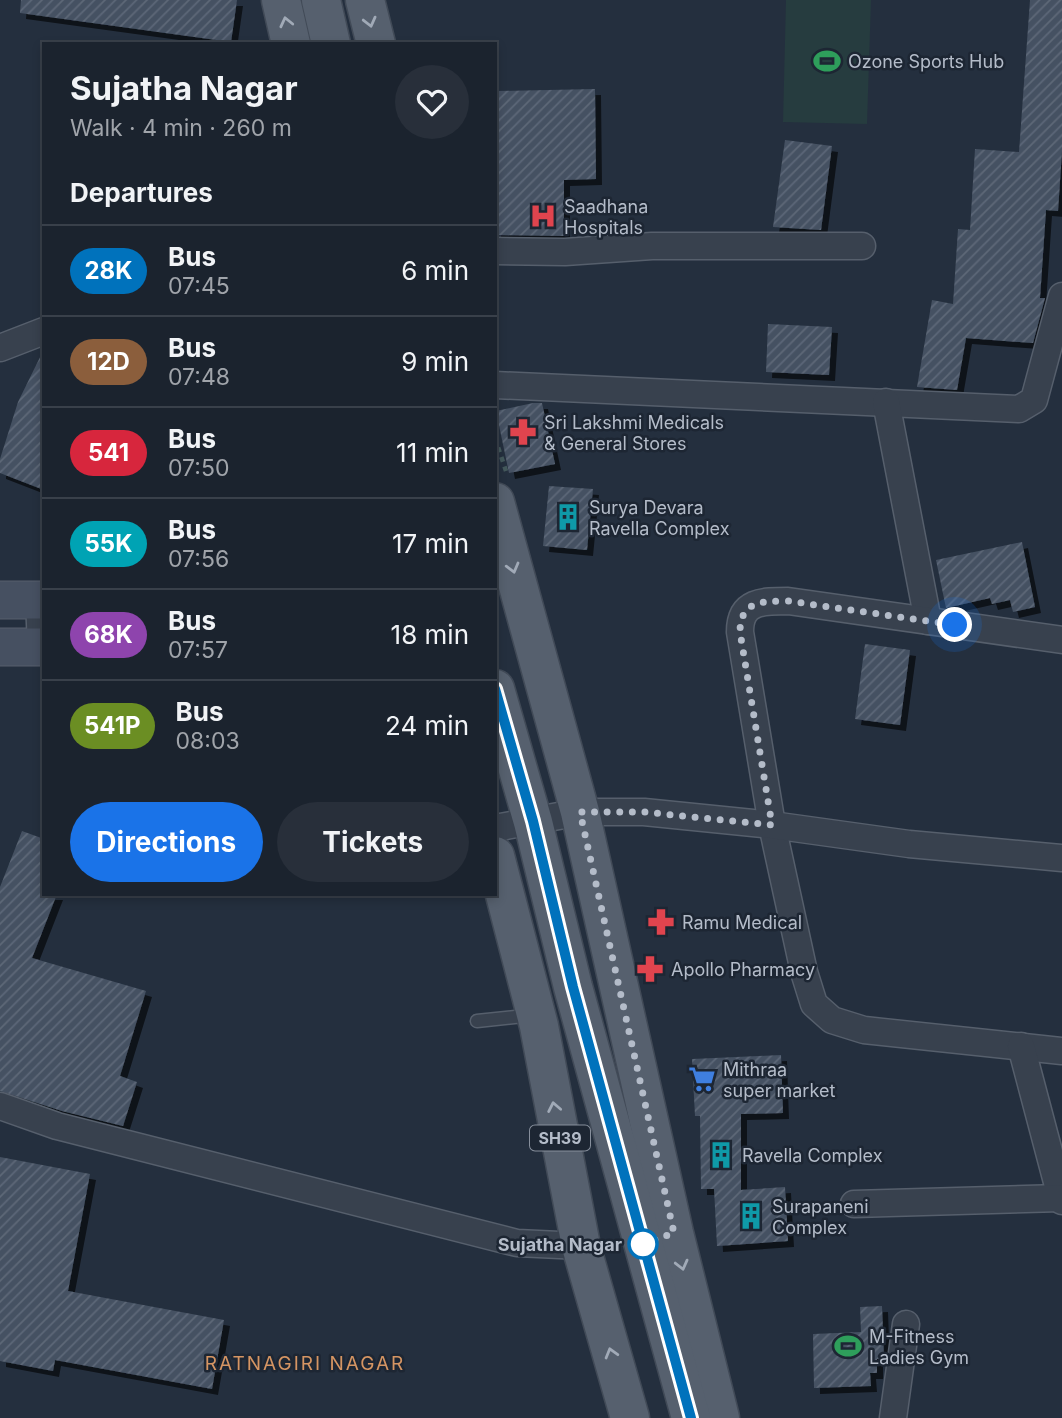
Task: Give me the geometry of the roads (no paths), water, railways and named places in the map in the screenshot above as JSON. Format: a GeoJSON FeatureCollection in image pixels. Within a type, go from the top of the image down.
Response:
{"type":"FeatureCollection","features":[{"type":"Feature","properties":{"kind":"main road"},"geometry":{"type":"LineString","coordinates":[[281,0],[291,42]]}},
{"type":"Feature","properties":{"kind":"main road"},"geometry":{"type":"LineString","coordinates":[[321,0],[331,42]]}},
{"type":"Feature","properties":{"kind":"main road"},"geometry":{"type":"LineString","coordinates":[[365,0],[376,42]]}},
{"type":"Feature","properties":{"kind":"main road"},"geometry":{"type":"LineString","coordinates":[[497,509],[580,812],[670,1219],[720,1418]]}},
{"type":"Feature","properties":{"kind":"main road"},"geometry":{"type":"LineString","coordinates":[[497,696],[533,821],[573,987],[691,1418]]}},
{"type":"Feature","properties":{"kind":"main road","name":"SH39"},"geometry":{"type":"LineString","coordinates":[[497,864],[536,1015],[581,1247],[630,1418]]}},
{"type":"Feature","properties":{"kind":"street"},"geometry":{"type":"LineString","coordinates":[[497,251],[565,252],[652,246],[862,246]]}},
{"type":"Feature","properties":{"kind":"street"},"geometry":{"type":"LineString","coordinates":[[497,385],[1019,409],[1034,400],[1062,296]]}},
{"type":"Feature","properties":{"kind":"street"},"geometry":{"type":"LineString","coordinates":[[0,348],[42,332]]}},
{"type":"Feature","properties":{"kind":"street"},"geometry":{"type":"LineString","coordinates":[[886,402],[928,621]]}},
{"type":"Feature","properties":{"kind":"street"},"geometry":{"type":"LineString","coordinates":[[0,600],[41,600],[42,624]]}},
{"type":"Feature","properties":{"kind":"street"},"geometry":{"type":"LineString","coordinates":[[1062,640],[788,601],[767,601],[752,605],[740,619],[772,825],[804,972],[814,1004],[832,1020],[864,1030],[1062,1051]]}},
{"type":"Feature","properties":{"kind":"street"},"geometry":{"type":"LineString","coordinates":[[0,648],[42,647]]}},
{"type":"Feature","properties":{"kind":"street"},"geometry":{"type":"LineString","coordinates":[[497,828],[580,812],[644,812],[772,825],[909,844],[1062,858]]}},
{"type":"Feature","properties":{"kind":"street"},"geometry":{"type":"LineString","coordinates":[[854,1204],[1062,1200],[1021,1046]]}},
{"type":"Feature","properties":{"kind":"street"},"geometry":{"type":"LineString","coordinates":[[0,1106],[57,1126],[517,1243],[581,1247]]}},
{"type":"Feature","properties":{"kind":"street"},"geometry":{"type":"LineString","coordinates":[[892,1418],[906,1324]]}},
{"type":"Feature","properties":{"kind":"lane"},"geometry":{"type":"LineString","coordinates":[[477,1021],[536,1015]]}},
{"type":"Feature","properties":{"kind":"place","name":"Ozone Sports Hub"},"geometry":{"type":"Point","coordinates":[827,61]}},
{"type":"Feature","properties":{"kind":"place","name":"Saadhana Hospitals"},"geometry":{"type":"Point","coordinates":[543,216]}},
{"type":"Feature","properties":{"kind":"place","name":"Sri Lakshmi Medicals & General Stores"},"geometry":{"type":"Point","coordinates":[523,432]}},
{"type":"Feature","properties":{"kind":"place","name":"Surya Devara Ravella Complex"},"geometry":{"type":"Point","coordinates":[568,517]}},
{"type":"Feature","properties":{"kind":"place","name":"Ramu Medical"},"geometry":{"type":"Point","coordinates":[661,922]}},
{"type":"Feature","properties":{"kind":"place","name":"Apollo Pharmacy"},"geometry":{"type":"Point","coordinates":[650,969]}},
{"type":"Feature","properties":{"kind":"place","name":"Mithraa super market"},"geometry":{"type":"Point","coordinates":[702,1079]}},
{"type":"Feature","properties":{"kind":"place","name":"Ravella Complex"},"geometry":{"type":"Point","coordinates":[721,1155]}},
{"type":"Feature","properties":{"kind":"place","name":"Surapaneni Complex"},"geometry":{"type":"Point","coordinates":[751,1216]}},
{"type":"Feature","properties":{"kind":"place","name":"Sujatha Nagar"},"geometry":{"type":"Point","coordinates":[643,1244]}},
{"type":"Feature","properties":{"kind":"place","name":"M-Fitness Ladies Gym"},"geometry":{"type":"Point","coordinates":[848,1346]}},
{"type":"Feature","properties":{"kind":"district","name":"RATNAGIRI NAGAR"},"geometry":{"type":"Point","coordinates":[305,1363]}}]}
